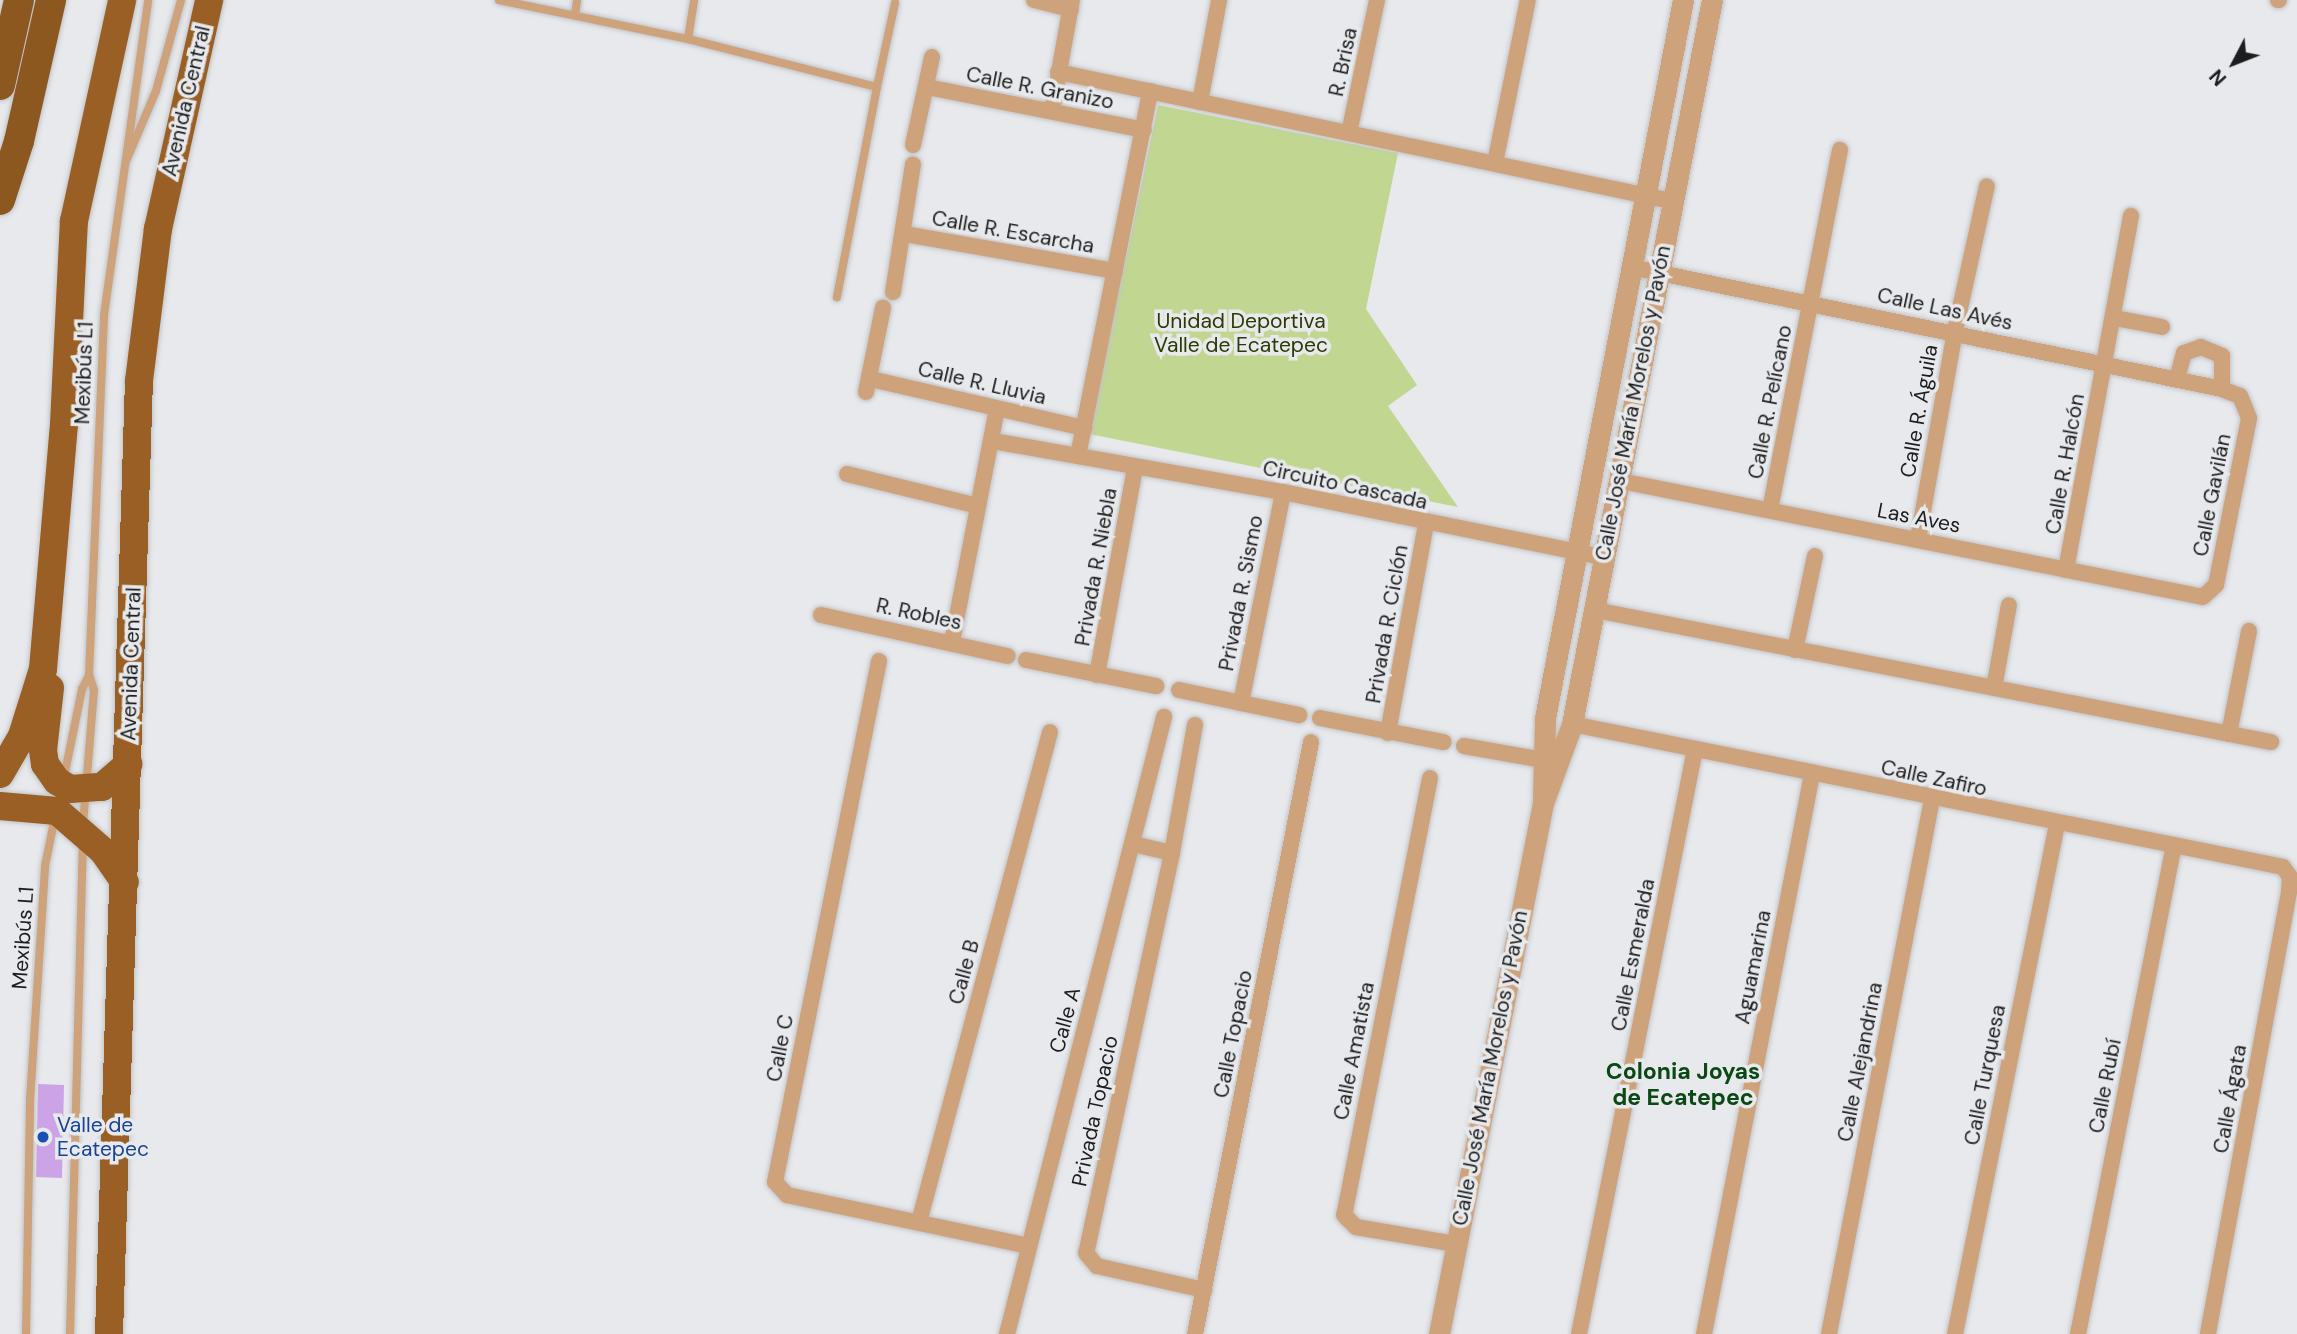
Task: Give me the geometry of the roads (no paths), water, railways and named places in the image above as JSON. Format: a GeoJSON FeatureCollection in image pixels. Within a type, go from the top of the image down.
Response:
{"type":"FeatureCollection","features":[{"type":"Feature","properties":{"kind":"highway"},"geometry":{"type":"LineString","coordinates":[[0,85],[19,0]]}},
{"type":"Feature","properties":{"kind":"highway"},"geometry":{"type":"LineString","coordinates":[[0,200],[19,141],[51,0]]}},
{"type":"Feature","properties":{"kind":"highway"},"geometry":{"type":"LineString","coordinates":[[0,774],[22,736],[43,669],[64,424],[74,221],[122,0]]}},
{"type":"Feature","properties":{"kind":"highway","name":"Avenida Central"},"geometry":{"type":"LineString","coordinates":[[108,1334],[145,333],[175,143],[209,0]]}},
{"type":"Feature","properties":{"kind":"highway"},"geometry":{"type":"LineString","coordinates":[[43,669],[51,700],[44,757],[68,795],[83,831],[125,882]]}},
{"type":"Feature","properties":{"kind":"highway"},"geometry":{"type":"LineString","coordinates":[[0,806],[68,795],[112,781],[128,764]]}},
{"type":"Feature","properties":{"kind":"street"},"geometry":{"type":"LineString","coordinates":[[1034,0],[1071,4],[1052,111]]}},
{"type":"Feature","properties":{"kind":"street"},"geometry":{"type":"LineString","coordinates":[[1200,102],[1219,0]]}},
{"type":"Feature","properties":{"kind":"street","name":"R. Brisa"},"geometry":{"type":"LineString","coordinates":[[1349,133],[1377,0]]}},
{"type":"Feature","properties":{"kind":"street"},"geometry":{"type":"LineString","coordinates":[[1495,163],[1528,0]]}},
{"type":"Feature","properties":{"kind":"street","name":"Calle José María Morelos y Pavón"},"geometry":{"type":"LineString","coordinates":[[1439,1334],[1551,761],[1545,718],[1683,0]]}},
{"type":"Feature","properties":{"kind":"street","name":"Calle José María Morelos y Pavón"},"geometry":{"type":"LineString","coordinates":[[1551,761],[1572,724],[1620,481],[1657,272],[1712,0]]}},
{"type":"Feature","properties":{"kind":"street"},"geometry":{"type":"LineString","coordinates":[[913,145],[932,57]]}},
{"type":"Feature","properties":{"kind":"street"},"geometry":{"type":"LineString","coordinates":[[1058,72],[1671,201]]}},
{"type":"Feature","properties":{"kind":"street","name":"Calle R. Granizo"},"geometry":{"type":"LineString","coordinates":[[927,87],[1144,130]]}},
{"type":"Feature","properties":{"kind":"street"},"geometry":{"type":"LineString","coordinates":[[1078,456],[1150,91]]}},
{"type":"Feature","properties":{"kind":"street","name":"Calle R. Pelícano"},"geometry":{"type":"LineString","coordinates":[[1770,510],[1840,150]]}},
{"type":"Feature","properties":{"kind":"street"},"geometry":{"type":"LineString","coordinates":[[893,292],[905,233],[913,165]]}},
{"type":"Feature","properties":{"kind":"street","name":"Calle R. Águila"},"geometry":{"type":"LineString","coordinates":[[1918,538],[1955,331],[1987,187]]}},
{"type":"Feature","properties":{"kind":"street","name":"Calle R. Halcón"},"geometry":{"type":"LineString","coordinates":[[2066,570],[2132,216]]}},
{"type":"Feature","properties":{"kind":"street","name":"Calle R. Escarcha"},"geometry":{"type":"LineString","coordinates":[[905,233],[1115,271]]}},
{"type":"Feature","properties":{"kind":"street","name":"Calle Las Avés"},"geometry":{"type":"LineString","coordinates":[[1631,267],[1955,331],[2104,366],[2177,379],[2222,389],[2246,402]]}},
{"type":"Feature","properties":{"kind":"street","name":"Calle R. Lluvia"},"geometry":{"type":"LineString","coordinates":[[883,308],[868,385],[1084,428]]}},
{"type":"Feature","properties":{"kind":"street"},"geometry":{"type":"LineString","coordinates":[[2115,318],[2162,327]]}},
{"type":"Feature","properties":{"kind":"street"},"geometry":{"type":"LineString","coordinates":[[2177,379],[2184,353],[2201,347],[2222,356],[2222,389]]}},
{"type":"Feature","properties":{"kind":"street","name":"Calle Gavilán"},"geometry":{"type":"LineString","coordinates":[[2209,595],[2216,585],[2249,418],[2246,402]]}},
{"type":"Feature","properties":{"kind":"street"},"geometry":{"type":"LineString","coordinates":[[952,642],[993,441],[997,409]]}},
{"type":"Feature","properties":{"kind":"street","name":"Circuito Cascada"},"geometry":{"type":"LineString","coordinates":[[993,441],[1283,492],[1603,557]]}},
{"type":"Feature","properties":{"kind":"street","name":"Privada R. Niebla"},"geometry":{"type":"LineString","coordinates":[[1097,675],[1136,467]]}},
{"type":"Feature","properties":{"kind":"street"},"geometry":{"type":"LineString","coordinates":[[847,474],[978,506]]}},
{"type":"Feature","properties":{"kind":"street","name":"Las Aves"},"geometry":{"type":"LineString","coordinates":[[1620,481],[1918,538],[2196,597],[2209,595]]}},
{"type":"Feature","properties":{"kind":"street","name":"Privada R. Sismo"},"geometry":{"type":"LineString","coordinates":[[1241,703],[1283,492]]}},
{"type":"Feature","properties":{"kind":"street","name":"Privada R. Ciclón"},"geometry":{"type":"LineString","coordinates":[[1388,733],[1426,523]]}},
{"type":"Feature","properties":{"kind":"street"},"geometry":{"type":"LineString","coordinates":[[1795,650],[1815,556]]}},
{"type":"Feature","properties":{"kind":"street"},"geometry":{"type":"LineString","coordinates":[[1994,688],[2009,605]]}},
{"type":"Feature","properties":{"kind":"street"},"geometry":{"type":"LineString","coordinates":[[1595,610],[2271,742]]}},
{"type":"Feature","properties":{"kind":"street","name":"R. Robles"},"geometry":{"type":"LineString","coordinates":[[821,615],[1008,656]]}},
{"type":"Feature","properties":{"kind":"street"},"geometry":{"type":"LineString","coordinates":[[2228,734],[2249,631]]}},
{"type":"Feature","properties":{"kind":"street"},"geometry":{"type":"LineString","coordinates":[[1026,660],[1156,686]]}},
{"type":"Feature","properties":{"kind":"street","name":"Calle C"},"geometry":{"type":"LineString","coordinates":[[879,662],[775,1182],[787,1195],[1029,1245]]}},
{"type":"Feature","properties":{"kind":"street"},"geometry":{"type":"LineString","coordinates":[[1179,690],[1298,715]]}},
{"type":"Feature","properties":{"kind":"street","name":"Calle A"},"geometry":{"type":"LineString","coordinates":[[1007,1334],[1164,717]]}},
{"type":"Feature","properties":{"kind":"street"},"geometry":{"type":"LineString","coordinates":[[1320,718],[1444,742]]}},
{"type":"Feature","properties":{"kind":"street","name":"Privada Topacio"},"geometry":{"type":"LineString","coordinates":[[1195,724],[1172,853],[1086,1253],[1097,1266],[1204,1290]]}},
{"type":"Feature","properties":{"kind":"street","name":"Calle Zafiro"},"geometry":{"type":"LineString","coordinates":[[1572,724],[2057,824],[2278,865],[2287,871]]}},
{"type":"Feature","properties":{"kind":"street","name":"Calle B"},"geometry":{"type":"LineString","coordinates":[[919,1222],[1050,732]]}},
{"type":"Feature","properties":{"kind":"street","name":"Calle Topacio"},"geometry":{"type":"LineString","coordinates":[[1195,1334],[1311,742]]}},
{"type":"Feature","properties":{"kind":"street"},"geometry":{"type":"LineString","coordinates":[[1464,746],[1551,761]]}},
{"type":"Feature","properties":{"kind":"street","name":"Calle Esmeralda"},"geometry":{"type":"LineString","coordinates":[[1579,1334],[1696,749]]}},
{"type":"Feature","properties":{"kind":"street","name":"Aguamarina"},"geometry":{"type":"LineString","coordinates":[[1704,1334],[1812,774]]}},
{"type":"Feature","properties":{"kind":"street","name":"Calle Amatista"},"geometry":{"type":"LineString","coordinates":[[1430,778],[1344,1215],[1356,1227],[1455,1244]]}},
{"type":"Feature","properties":{"kind":"street","name":"Calle Alejandrina"},"geometry":{"type":"LineString","coordinates":[[1829,1334],[1932,799]]}},
{"type":"Feature","properties":{"kind":"street","name":"Calle Turquesa"},"geometry":{"type":"LineString","coordinates":[[1955,1334],[2057,824]]}},
{"type":"Feature","properties":{"kind":"street"},"geometry":{"type":"LineString","coordinates":[[1133,844],[1172,853]]}},
{"type":"Feature","properties":{"kind":"street","name":"Calle Rubí"},"geometry":{"type":"LineString","coordinates":[[2078,1334],[2174,846]]}},
{"type":"Feature","properties":{"kind":"street","name":"Calle Ágata"},"geometry":{"type":"LineString","coordinates":[[2208,1334],[2289,892],[2287,871]]}},
{"type":"Feature","properties":{"kind":"lane","name":"Mexibús L1"},"geometry":{"type":"LineString","coordinates":[[26,1334],[32,1073],[45,866],[68,795],[94,690],[89,675],[104,315],[127,159],[125,140],[148,0]]}},
{"type":"Feature","properties":{"kind":"lane","name":"Mexibús L1"},"geometry":{"type":"LineString","coordinates":[[127,159],[156,92],[181,0]]}},
{"type":"Feature","properties":{"kind":"lane"},"geometry":{"type":"LineString","coordinates":[[499,0],[688,39],[877,87]]}},
{"type":"Feature","properties":{"kind":"lane"},"geometry":{"type":"LineString","coordinates":[[575,15],[577,0]]}},
{"type":"Feature","properties":{"kind":"lane"},"geometry":{"type":"LineString","coordinates":[[688,39],[694,0]]}},
{"type":"Feature","properties":{"kind":"lane"},"geometry":{"type":"LineString","coordinates":[[837,297],[895,3]]}},
{"type":"Feature","properties":{"kind":"lane","name":"Mexibús L1"},"geometry":{"type":"LineString","coordinates":[[68,795],[82,689],[89,675]]}},
{"type":"Feature","properties":{"kind":"lane"},"geometry":{"type":"LineString","coordinates":[[70,1334],[83,831]]}},
{"type":"Feature","properties":{"kind":"place","name":"Valle de Ecatepec"},"geometry":{"type":"Point","coordinates":[43,1137]}},
{"type":"Feature","properties":{"kind":"district","name":"Colonia Joyas de Ecatepec"},"geometry":{"type":"Point","coordinates":[1683,1084]}},
{"type":"Feature","properties":{"kind":"park label","name":"Unidad Deportiva Valle de Ecatepec"},"geometry":{"type":"Point","coordinates":[1241,333]}}]}
